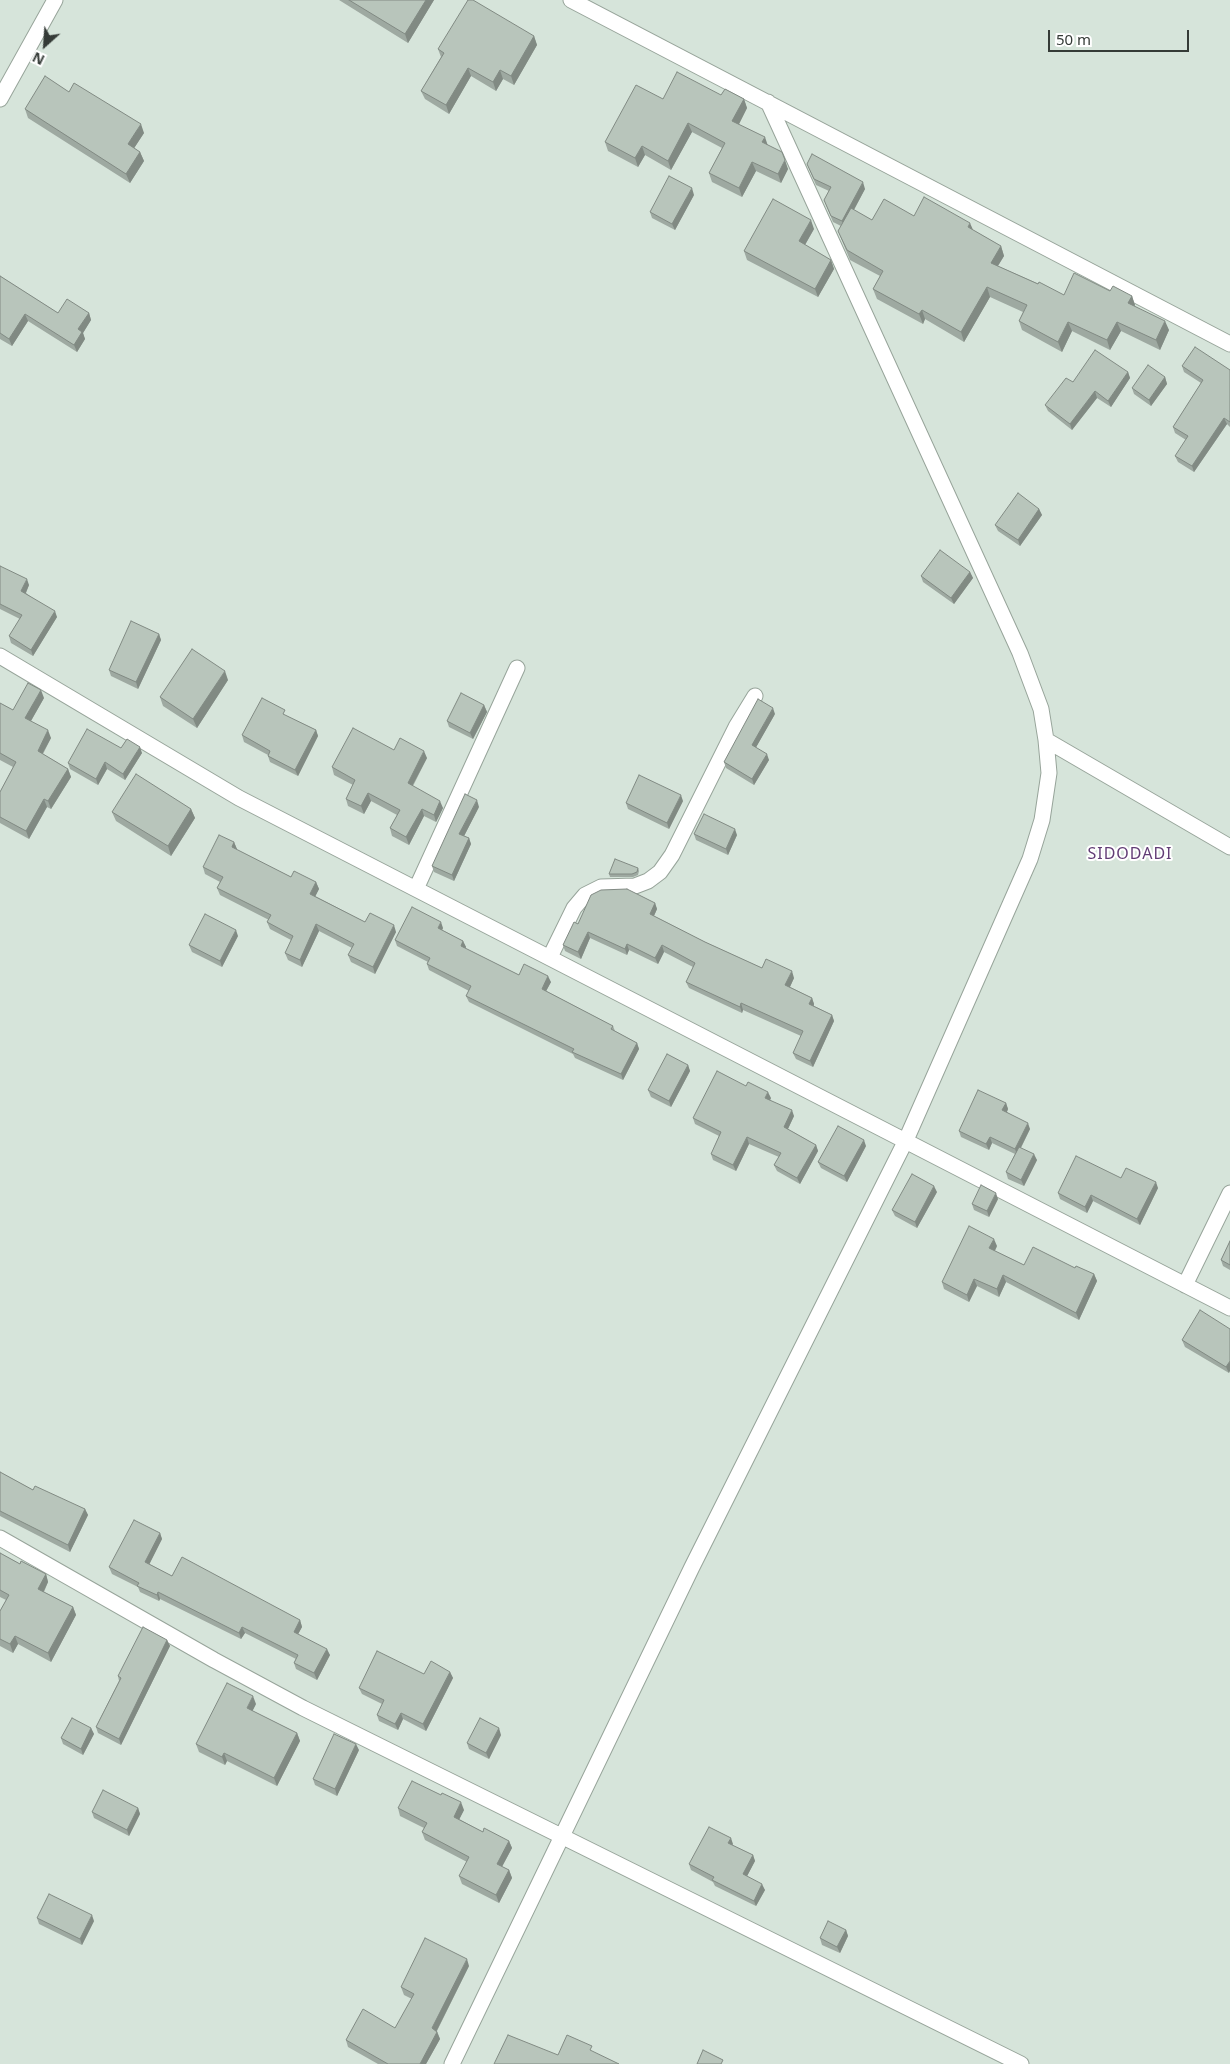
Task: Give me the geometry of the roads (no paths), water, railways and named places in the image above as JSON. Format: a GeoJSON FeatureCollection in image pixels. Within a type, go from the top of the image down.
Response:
{"type":"FeatureCollection","features":[{"type":"Feature","properties":{"kind":"street"},"geometry":{"type":"LineString","coordinates":[[0,99],[55,0]]}},
{"type":"Feature","properties":{"kind":"street"},"geometry":{"type":"LineString","coordinates":[[571,0],[1230,344]]}},
{"type":"Feature","properties":{"kind":"street"},"geometry":{"type":"LineString","coordinates":[[452,2064],[692,1567],[906,1140],[1030,859],[1042,820],[1049,773],[1046,740],[1041,709],[1020,653],[768,102]]}},
{"type":"Feature","properties":{"kind":"street"},"geometry":{"type":"LineString","coordinates":[[0,656],[239,798],[1230,1308]]}},
{"type":"Feature","properties":{"kind":"street"},"geometry":{"type":"LineString","coordinates":[[416,889],[517,668]]}},
{"type":"Feature","properties":{"kind":"street"},"geometry":{"type":"LineString","coordinates":[[550,957],[574,908],[585,895],[601,887],[635,886],[648,882],[660,872],[672,855],[736,727],[755,696]]}},
{"type":"Feature","properties":{"kind":"street"},"geometry":{"type":"LineString","coordinates":[[1046,740],[1230,847]]}},
{"type":"Feature","properties":{"kind":"street"},"geometry":{"type":"LineString","coordinates":[[1185,1286],[1230,1193]]}},
{"type":"Feature","properties":{"kind":"street"},"geometry":{"type":"LineString","coordinates":[[0,1538],[214,1660],[303,1708],[1021,2064]]}},
{"type":"Feature","properties":{"kind":"district","name":"SIDODADI"},"geometry":{"type":"Point","coordinates":[1130,854]}}]}
